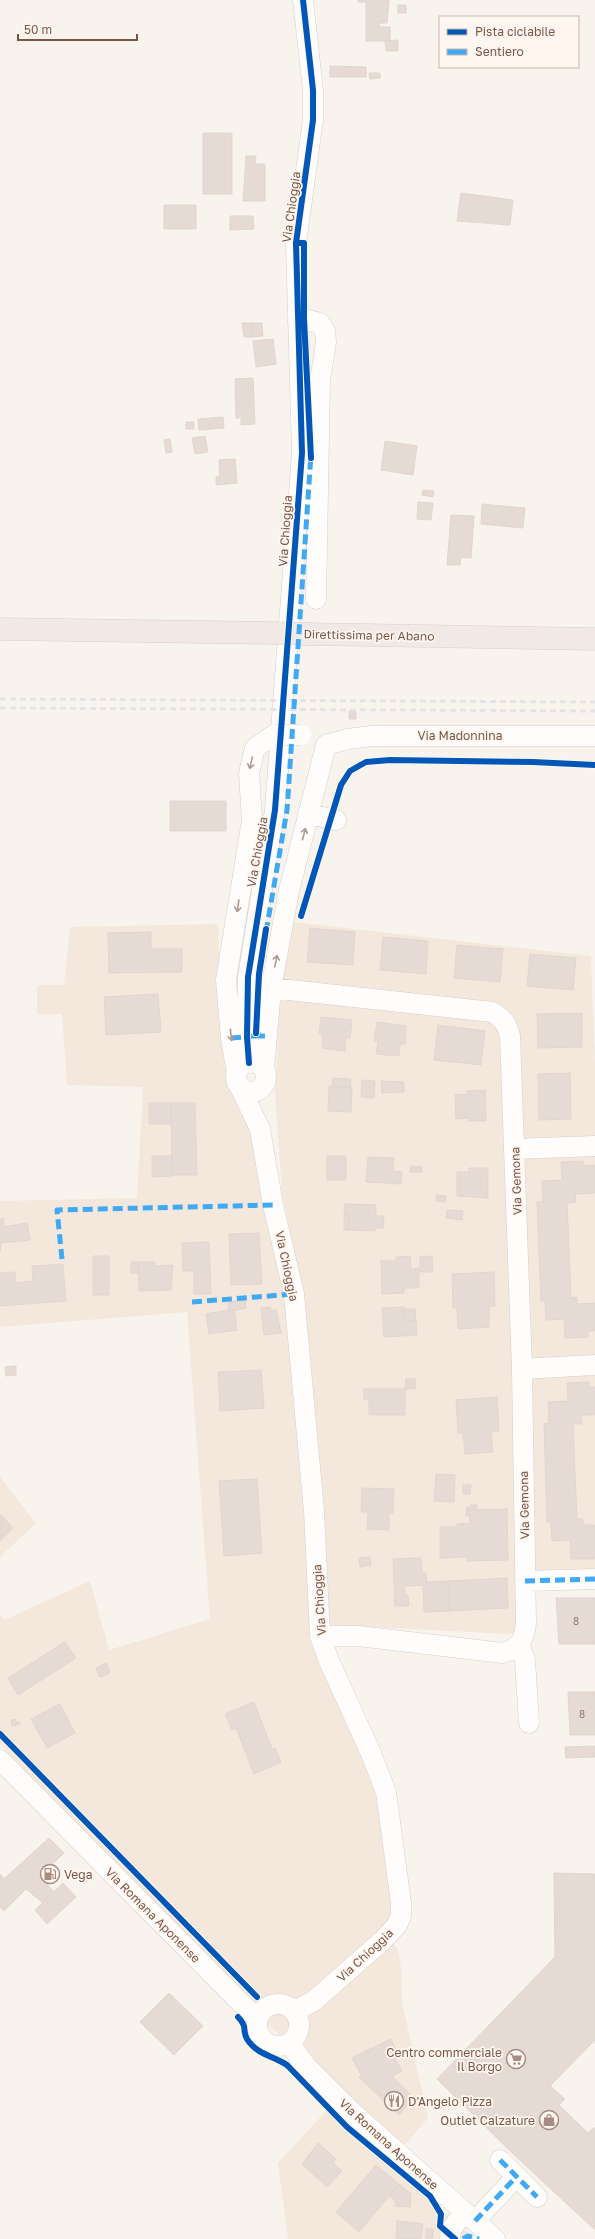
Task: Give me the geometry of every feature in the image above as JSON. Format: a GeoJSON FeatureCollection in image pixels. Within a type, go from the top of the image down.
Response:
{"type":"FeatureCollection","features":[{"type":"Feature","properties":{"kind":"highway","name":"Direttissima per Abano"},"geometry":{"type":"LineString","coordinates":[[0,629],[595,639]]}},
{"type":"Feature","properties":{"kind":"street","name":"Via Chioggia"},"geometry":{"type":"LineString","coordinates":[[294,2012],[315,2000],[347,1974],[397,1925],[401,1916],[386,1792],[370,1751],[329,1661],[320,1636],[314,1511],[294,1294],[273,1205],[251,1075],[247,1037],[248,977],[275,810],[302,452],[296,244],[313,120],[313,90],[303,0]]}},
{"type":"Feature","properties":{"kind":"street"},"geometry":{"type":"LineString","coordinates":[[298,322],[304,319],[320,323],[325,331],[326,342],[320,381],[316,599]]}},
{"type":"Feature","properties":{"kind":"street","name":"Via Chioggia"},"geometry":{"type":"LineString","coordinates":[[274,735],[318,738],[326,745],[289,891],[251,1075],[230,1038],[226,980],[252,820],[249,773],[255,748],[274,735]]}},
{"type":"Feature","properties":{"kind":"street","name":"Via Madonnina"},"geometry":{"type":"LineString","coordinates":[[326,745],[348,739],[372,736],[595,736]]}},
{"type":"Feature","properties":{"kind":"street"},"geometry":{"type":"LineString","coordinates":[[309,814],[336,820]]}},
{"type":"Feature","properties":{"kind":"street","name":"Via Gemona"},"geometry":{"type":"LineString","coordinates":[[270,988],[492,1012],[500,1016],[507,1024],[510,1036],[515,1149],[522,1369],[526,1624],[524,1637],[520,1646]]}},
{"type":"Feature","properties":{"kind":"street"},"geometry":{"type":"LineString","coordinates":[[515,1149],[595,1146]]}},
{"type":"Feature","properties":{"kind":"street"},"geometry":{"type":"LineString","coordinates":[[522,1369],[595,1365]]}},
{"type":"Feature","properties":{"kind":"street"},"geometry":{"type":"LineString","coordinates":[[525,1581],[595,1579]]}},
{"type":"Feature","properties":{"kind":"street"},"geometry":{"type":"LineString","coordinates":[[320,1636],[358,1636],[503,1653],[520,1646],[525,1660],[529,1723]]}},
{"type":"Feature","properties":{"kind":"street","name":"Via Romana Aponense"},"geometry":{"type":"LineString","coordinates":[[0,1760],[240,2003],[258,2017]]}},
{"type":"Feature","properties":{"kind":"street"},"geometry":{"type":"LineString","coordinates":[[275,2004],[289,2008],[294,2012],[298,2018],[298,2032],[289,2043],[278,2046],[264,2041],[257,2028],[258,2017],[262,2011],[275,2004]]}},
{"type":"Feature","properties":{"kind":"street","name":"Via Romana Aponense"},"geometry":{"type":"LineString","coordinates":[[289,2043],[306,2066],[353,2113],[495,2239]]}},
{"type":"Feature","properties":{"kind":"street"},"geometry":{"type":"LineString","coordinates":[[500,2160],[536,2197]]}},
{"type":"Feature","properties":{"kind":"street"},"geometry":{"type":"LineString","coordinates":[[450,2239],[451,2230],[469,2217],[516,2177]]}},
{"type":"Feature","properties":{"kind":"shaded area"},"geometry":{"type":"Polygon","coordinates":[[[293,922],[591,956],[595,1063],[595,1573],[531,1574],[531,1635],[329,1625],[310,1359],[304,1297],[282,1193],[275,1094],[281,967],[293,922]]]}},
{"type":"Feature","properties":{"kind":"shaded area"},"geometry":{"type":"Polygon","coordinates":[[[218,924],[223,1045],[234,1093],[256,1137],[291,1307],[313,1630],[381,1793],[396,1918],[384,1933],[398,1949],[401,1967],[402,2002],[428,2118],[402,2148],[242,2000],[0,1744],[0,1614],[4,1620],[90,1581],[109,1650],[210,1619],[187,1312],[0,1327],[0,1201],[137,1198],[143,1087],[67,1085],[62,1014],[37,1015],[37,985],[64,985],[70,927],[218,924]]]}},
{"type":"Feature","properties":{"kind":"shaded area"},"geometry":{"type":"Polygon","coordinates":[[[0,1477],[36,1523],[0,1557],[0,1477]]]}},
{"type":"Feature","properties":{"kind":"shaded area"},"geometry":{"type":"Polygon","coordinates":[[[327,2110],[378,2157],[475,2239],[288,2239],[278,2163],[327,2110]]]}},
{"type":"Feature","properties":{"kind":"building"},"geometry":{"type":"Polygon","coordinates":[[[358,0],[389,0],[387,23],[379,23],[379,27],[390,27],[390,41],[366,41],[366,2],[358,2],[358,0]]]}},
{"type":"Feature","properties":{"kind":"building"},"geometry":{"type":"Polygon","coordinates":[[[398,5],[406,5],[406,13],[398,13],[398,5]]]}},
{"type":"Feature","properties":{"kind":"building"},"geometry":{"type":"Polygon","coordinates":[[[398,40],[398,51],[386,51],[385,41],[398,40]]]}},
{"type":"Feature","properties":{"kind":"building"},"geometry":{"type":"Polygon","coordinates":[[[330,66],[366,67],[366,77],[330,77],[330,66]]]}},
{"type":"Feature","properties":{"kind":"building"},"geometry":{"type":"Polygon","coordinates":[[[369,73],[380,73],[380,78],[370,79],[369,73]]]}},
{"type":"Feature","properties":{"kind":"building"},"geometry":{"type":"Polygon","coordinates":[[[203,133],[232,133],[232,194],[203,194],[203,133]]]}},
{"type":"Feature","properties":{"kind":"building"},"geometry":{"type":"Polygon","coordinates":[[[246,156],[256,156],[255,164],[265,164],[265,201],[243,201],[246,156]]]}},
{"type":"Feature","properties":{"kind":"building"},"geometry":{"type":"Polygon","coordinates":[[[461,193],[513,200],[510,225],[457,221],[461,193]]]}},
{"type":"Feature","properties":{"kind":"building"},"geometry":{"type":"Polygon","coordinates":[[[164,205],[196,205],[196,229],[164,229],[164,205]]]}},
{"type":"Feature","properties":{"kind":"building"},"geometry":{"type":"Polygon","coordinates":[[[230,216],[253,216],[254,229],[230,230],[230,216]]]}},
{"type":"Feature","properties":{"kind":"building"},"geometry":{"type":"Polygon","coordinates":[[[242,323],[252,323],[253,337],[244,337],[242,323]]]}},
{"type":"Feature","properties":{"kind":"building"},"geometry":{"type":"Polygon","coordinates":[[[252,323],[262,323],[263,336],[253,337],[252,323]]]}},
{"type":"Feature","properties":{"kind":"building"},"geometry":{"type":"Polygon","coordinates":[[[273,339],[276,364],[256,367],[253,341],[273,339]]]}},
{"type":"Feature","properties":{"kind":"building"},"geometry":{"type":"Polygon","coordinates":[[[253,378],[255,424],[241,425],[241,418],[236,418],[235,379],[253,378]]]}},
{"type":"Feature","properties":{"kind":"building"},"geometry":{"type":"Polygon","coordinates":[[[223,417],[224,428],[199,430],[198,419],[223,417]]]}},
{"type":"Feature","properties":{"kind":"building"},"geometry":{"type":"Polygon","coordinates":[[[186,422],[194,422],[194,429],[186,429],[186,422]]]}},
{"type":"Feature","properties":{"kind":"building"},"geometry":{"type":"Polygon","coordinates":[[[205,436],[208,452],[195,454],[192,438],[205,436]]]}},
{"type":"Feature","properties":{"kind":"building"},"geometry":{"type":"Polygon","coordinates":[[[170,439],[172,452],[166,453],[164,440],[170,439]]]}},
{"type":"Feature","properties":{"kind":"building"},"geometry":{"type":"Polygon","coordinates":[[[385,441],[417,446],[413,475],[381,470],[385,441]]]}},
{"type":"Feature","properties":{"kind":"building"},"geometry":{"type":"Polygon","coordinates":[[[235,459],[237,483],[216,485],[216,477],[220,476],[219,460],[235,459]]]}},
{"type":"Feature","properties":{"kind":"building"},"geometry":{"type":"Polygon","coordinates":[[[423,490],[434,491],[433,497],[422,495],[423,490]]]}},
{"type":"Feature","properties":{"kind":"building"},"geometry":{"type":"Polygon","coordinates":[[[418,502],[433,503],[431,520],[417,519],[418,502]]]}},
{"type":"Feature","properties":{"kind":"building"},"geometry":{"type":"Polygon","coordinates":[[[482,504],[525,508],[523,528],[481,524],[482,504]]]}},
{"type":"Feature","properties":{"kind":"building"},"geometry":{"type":"Polygon","coordinates":[[[451,515],[474,516],[471,558],[461,557],[460,565],[447,565],[451,515]]]}},
{"type":"Feature","properties":{"kind":"building"},"geometry":{"type":"Polygon","coordinates":[[[349,711],[356,712],[356,719],[349,719],[349,711]]]}},
{"type":"Feature","properties":{"kind":"building"},"geometry":{"type":"Polygon","coordinates":[[[170,801],[226,801],[226,831],[170,831],[170,801]]]}},
{"type":"Feature","properties":{"kind":"building"},"geometry":{"type":"Polygon","coordinates":[[[310,928],[355,932],[353,965],[307,962],[310,928]]]}},
{"type":"Feature","properties":{"kind":"building"},"geometry":{"type":"Polygon","coordinates":[[[151,932],[151,949],[182,949],[182,972],[109,973],[108,933],[151,932]]]}},
{"type":"Feature","properties":{"kind":"building"},"geometry":{"type":"Polygon","coordinates":[[[383,937],[428,941],[426,974],[380,970],[383,937]]]}},
{"type":"Feature","properties":{"kind":"building"},"geometry":{"type":"Polygon","coordinates":[[[457,945],[503,949],[500,982],[454,978],[457,945]]]}},
{"type":"Feature","properties":{"kind":"building"},"geometry":{"type":"Polygon","coordinates":[[[530,954],[576,958],[573,990],[527,986],[530,954]]]}},
{"type":"Feature","properties":{"kind":"building"},"geometry":{"type":"Polygon","coordinates":[[[158,994],[161,1032],[106,1035],[104,997],[158,994]]]}},
{"type":"Feature","properties":{"kind":"building"},"geometry":{"type":"Polygon","coordinates":[[[582,1013],[582,1047],[538,1048],[537,1014],[582,1013]]]}},
{"type":"Feature","properties":{"kind":"building"},"geometry":{"type":"Polygon","coordinates":[[[321,1017],[352,1020],[350,1038],[346,1038],[345,1051],[322,1048],[323,1035],[319,1034],[321,1017]]]}},
{"type":"Feature","properties":{"kind":"building"},"geometry":{"type":"Polygon","coordinates":[[[377,1022],[406,1026],[405,1044],[400,1044],[399,1056],[376,1054],[378,1041],[374,1041],[377,1022]]]}},
{"type":"Feature","properties":{"kind":"building"},"geometry":{"type":"Polygon","coordinates":[[[438,1025],[485,1031],[481,1065],[434,1060],[438,1025]]]}},
{"type":"Feature","properties":{"kind":"building"},"geometry":{"type":"Polygon","coordinates":[[[570,1073],[571,1119],[539,1120],[538,1074],[570,1073]]]}},
{"type":"Feature","properties":{"kind":"building"},"geometry":{"type":"Polygon","coordinates":[[[333,1078],[351,1079],[350,1087],[332,1087],[333,1078]]]}},
{"type":"Feature","properties":{"kind":"building"},"geometry":{"type":"Polygon","coordinates":[[[362,1080],[375,1081],[374,1098],[361,1097],[362,1080]]]}},
{"type":"Feature","properties":{"kind":"building"},"geometry":{"type":"Polygon","coordinates":[[[381,1081],[404,1082],[404,1092],[382,1093],[381,1081]]]}},
{"type":"Feature","properties":{"kind":"building"},"geometry":{"type":"Polygon","coordinates":[[[329,1086],[352,1087],[351,1112],[328,1111],[329,1086]]]}},
{"type":"Feature","properties":{"kind":"building"},"geometry":{"type":"Polygon","coordinates":[[[485,1090],[486,1121],[468,1121],[468,1118],[456,1119],[455,1095],[468,1094],[467,1091],[485,1090]]]}},
{"type":"Feature","properties":{"kind":"building"},"geometry":{"type":"Polygon","coordinates":[[[149,1103],[171,1103],[171,1124],[149,1124],[149,1103]]]}},
{"type":"Feature","properties":{"kind":"building"},"geometry":{"type":"Polygon","coordinates":[[[171,1103],[195,1103],[197,1175],[172,1175],[171,1103]]]}},
{"type":"Feature","properties":{"kind":"building"},"geometry":{"type":"Polygon","coordinates":[[[152,1156],[172,1156],[172,1176],[152,1177],[152,1156]]]}},
{"type":"Feature","properties":{"kind":"building"},"geometry":{"type":"Polygon","coordinates":[[[327,1156],[346,1156],[346,1180],[327,1180],[327,1156]]]}},
{"type":"Feature","properties":{"kind":"building"},"geometry":{"type":"Polygon","coordinates":[[[368,1157],[394,1158],[393,1171],[402,1172],[401,1184],[366,1182],[368,1157]]]}},
{"type":"Feature","properties":{"kind":"building"},"geometry":{"type":"Polygon","coordinates":[[[583,1161],[583,1166],[595,1165],[595,1193],[575,1194],[576,1202],[567,1203],[571,1298],[577,1297],[577,1304],[595,1303],[595,1331],[588,1331],[588,1337],[565,1338],[564,1319],[546,1320],[545,1301],[541,1301],[537,1202],[543,1202],[542,1181],[562,1180],[561,1162],[583,1161]]]}},
{"type":"Feature","properties":{"kind":"building"},"geometry":{"type":"Polygon","coordinates":[[[411,1166],[422,1167],[422,1172],[410,1172],[411,1166]]]}},
{"type":"Feature","properties":{"kind":"building"},"geometry":{"type":"Polygon","coordinates":[[[469,1168],[488,1168],[488,1198],[457,1196],[457,1172],[469,1172],[469,1168]]]}},
{"type":"Feature","properties":{"kind":"building"},"geometry":{"type":"Polygon","coordinates":[[[436,1195],[446,1196],[445,1202],[436,1201],[436,1195]]]}},
{"type":"Feature","properties":{"kind":"building"},"geometry":{"type":"Polygon","coordinates":[[[345,1204],[376,1205],[376,1216],[384,1216],[383,1228],[375,1228],[375,1231],[348,1230],[349,1215],[344,1215],[345,1204]]]}},
{"type":"Feature","properties":{"kind":"building"},"geometry":{"type":"Polygon","coordinates":[[[447,1210],[463,1211],[462,1220],[446,1218],[447,1210]]]}},
{"type":"Feature","properties":{"kind":"building"},"geometry":{"type":"Polygon","coordinates":[[[344,1215],[349,1215],[348,1230],[344,1230],[344,1215]]]}},
{"type":"Feature","properties":{"kind":"building"},"geometry":{"type":"Polygon","coordinates":[[[4,1218],[3,1227],[27,1223],[30,1240],[1,1243],[0,1252],[0,1219],[4,1218]]]}},
{"type":"Feature","properties":{"kind":"building"},"geometry":{"type":"Polygon","coordinates":[[[259,1233],[262,1284],[231,1285],[229,1234],[259,1233]]]}},
{"type":"Feature","properties":{"kind":"building"},"geometry":{"type":"Polygon","coordinates":[[[209,1242],[211,1294],[194,1294],[194,1271],[183,1271],[182,1243],[209,1242]]]}},
{"type":"Feature","properties":{"kind":"building"},"geometry":{"type":"Polygon","coordinates":[[[93,1256],[109,1256],[109,1295],[93,1295],[93,1256]]]}},
{"type":"Feature","properties":{"kind":"building"},"geometry":{"type":"Polygon","coordinates":[[[410,1256],[411,1269],[419,1268],[419,1288],[404,1288],[404,1293],[382,1294],[381,1261],[396,1261],[396,1257],[410,1256]]]}},
{"type":"Feature","properties":{"kind":"building"},"geometry":{"type":"Polygon","coordinates":[[[432,1256],[433,1272],[420,1272],[420,1257],[432,1256]]]}},
{"type":"Feature","properties":{"kind":"building"},"geometry":{"type":"Polygon","coordinates":[[[131,1262],[138,1262],[138,1273],[131,1273],[131,1262]]]}},
{"type":"Feature","properties":{"kind":"building"},"geometry":{"type":"Polygon","coordinates":[[[138,1262],[155,1262],[154,1266],[173,1265],[171,1290],[139,1291],[138,1262]]]}},
{"type":"Feature","properties":{"kind":"building"},"geometry":{"type":"Polygon","coordinates":[[[63,1264],[66,1301],[0,1306],[0,1273],[15,1272],[16,1283],[33,1281],[32,1266],[63,1264]]]}},
{"type":"Feature","properties":{"kind":"building"},"geometry":{"type":"Polygon","coordinates":[[[494,1272],[495,1306],[489,1306],[489,1327],[458,1329],[457,1308],[453,1308],[452,1274],[494,1272]]]}},
{"type":"Feature","properties":{"kind":"building"},"geometry":{"type":"Polygon","coordinates":[[[245,1300],[246,1308],[228,1312],[228,1302],[245,1300]]]}},
{"type":"Feature","properties":{"kind":"building"},"geometry":{"type":"Polygon","coordinates":[[[270,1307],[271,1310],[276,1310],[281,1333],[264,1335],[261,1308],[270,1307]]]}},
{"type":"Feature","properties":{"kind":"building"},"geometry":{"type":"Polygon","coordinates":[[[404,1307],[405,1321],[416,1321],[417,1335],[384,1337],[382,1308],[404,1307]]]}},
{"type":"Feature","properties":{"kind":"building"},"geometry":{"type":"Polygon","coordinates":[[[234,1309],[237,1330],[209,1334],[206,1314],[234,1309]]]}},
{"type":"Feature","properties":{"kind":"building"},"geometry":{"type":"Polygon","coordinates":[[[404,1309],[415,1309],[416,1321],[405,1321],[404,1309]]]}},
{"type":"Feature","properties":{"kind":"building"},"geometry":{"type":"Polygon","coordinates":[[[16,1366],[16,1375],[6,1376],[5,1367],[16,1366]]]}},
{"type":"Feature","properties":{"kind":"building"},"geometry":{"type":"Polygon","coordinates":[[[261,1370],[264,1408],[220,1411],[218,1372],[261,1370]]]}},
{"type":"Feature","properties":{"kind":"building"},"geometry":{"type":"Polygon","coordinates":[[[406,1379],[416,1379],[415,1389],[405,1389],[406,1379]]]}},
{"type":"Feature","properties":{"kind":"building"},"geometry":{"type":"Polygon","coordinates":[[[589,1382],[589,1387],[595,1387],[595,1415],[581,1415],[582,1424],[573,1424],[577,1519],[583,1519],[583,1525],[595,1525],[595,1553],[594,1559],[571,1559],[570,1540],[552,1541],[551,1522],[547,1522],[544,1424],[549,1423],[548,1402],[568,1401],[567,1383],[589,1382]]]}},
{"type":"Feature","properties":{"kind":"building"},"geometry":{"type":"Polygon","coordinates":[[[364,1389],[405,1389],[405,1415],[369,1415],[369,1399],[364,1399],[364,1389]]]}},
{"type":"Feature","properties":{"kind":"building"},"geometry":{"type":"Polygon","coordinates":[[[497,1397],[499,1431],[491,1432],[493,1452],[465,1454],[463,1433],[458,1433],[456,1400],[497,1397]]]}},
{"type":"Feature","properties":{"kind":"building"},"geometry":{"type":"Polygon","coordinates":[[[436,1474],[455,1475],[454,1502],[434,1501],[436,1474]]]}},
{"type":"Feature","properties":{"kind":"building"},"geometry":{"type":"Polygon","coordinates":[[[257,1479],[262,1553],[224,1556],[219,1481],[257,1479]]]}},
{"type":"Feature","properties":{"kind":"building"},"geometry":{"type":"Polygon","coordinates":[[[463,1485],[471,1485],[470,1494],[463,1494],[463,1485]]]}},
{"type":"Feature","properties":{"kind":"building"},"geometry":{"type":"Polygon","coordinates":[[[362,1488],[394,1489],[393,1513],[389,1513],[389,1530],[367,1529],[368,1512],[361,1512],[362,1488]]]}},
{"type":"Feature","properties":{"kind":"building"},"geometry":{"type":"Polygon","coordinates":[[[471,1505],[477,1505],[477,1514],[466,1516],[467,1507],[471,1507],[471,1505]]]}},
{"type":"Feature","properties":{"kind":"building"},"geometry":{"type":"Polygon","coordinates":[[[507,1509],[508,1560],[467,1561],[467,1557],[440,1558],[440,1527],[457,1527],[457,1524],[470,1523],[469,1510],[507,1509]]]}},
{"type":"Feature","properties":{"kind":"building"},"geometry":{"type":"Polygon","coordinates":[[[0,1514],[13,1528],[0,1541],[0,1514]]]}},
{"type":"Feature","properties":{"kind":"building"},"geometry":{"type":"Polygon","coordinates":[[[370,1557],[371,1565],[360,1567],[359,1558],[370,1557]]]}},
{"type":"Feature","properties":{"kind":"building"},"geometry":{"type":"Polygon","coordinates":[[[421,1558],[422,1573],[426,1573],[427,1585],[405,1586],[405,1595],[408,1595],[409,1606],[395,1606],[393,1559],[421,1558]]]}},
{"type":"Feature","properties":{"kind":"building"},"geometry":{"type":"Polygon","coordinates":[[[507,1578],[508,1608],[449,1611],[448,1581],[507,1578]]]}},
{"type":"Feature","properties":{"kind":"building"},"geometry":{"type":"Polygon","coordinates":[[[448,1581],[449,1611],[424,1612],[423,1585],[427,1585],[426,1582],[448,1581]]]}},
{"type":"Feature","properties":{"kind":"building"},"geometry":{"type":"Polygon","coordinates":[[[556,1598],[595,1598],[595,1644],[559,1644],[556,1598]]]}},
{"type":"Feature","properties":{"kind":"building"},"geometry":{"type":"Polygon","coordinates":[[[65,1642],[76,1658],[18,1695],[8,1678],[65,1642]]]}},
{"type":"Feature","properties":{"kind":"building"},"geometry":{"type":"Polygon","coordinates":[[[106,1663],[110,1673],[100,1677],[96,1668],[106,1663]]]}},
{"type":"Feature","properties":{"kind":"building"},"geometry":{"type":"Polygon","coordinates":[[[568,1692],[595,1692],[595,1735],[570,1735],[568,1692]]]}},
{"type":"Feature","properties":{"kind":"building"},"geometry":{"type":"Polygon","coordinates":[[[254,1702],[272,1749],[275,1748],[281,1762],[254,1774],[236,1728],[232,1730],[225,1714],[254,1702]]]}},
{"type":"Feature","properties":{"kind":"building"},"geometry":{"type":"Polygon","coordinates":[[[60,1704],[75,1733],[47,1748],[31,1719],[60,1704]]]}},
{"type":"Feature","properties":{"kind":"building"},"geometry":{"type":"Polygon","coordinates":[[[15,1719],[16,1722],[19,1722],[20,1724],[12,1726],[11,1720],[15,1719]]]}},
{"type":"Feature","properties":{"kind":"building"},"geometry":{"type":"Polygon","coordinates":[[[595,1746],[595,1757],[566,1758],[565,1747],[595,1746]]]}},
{"type":"Feature","properties":{"kind":"building"},"geometry":{"type":"Polygon","coordinates":[[[49,1838],[64,1853],[40,1876],[54,1892],[43,1903],[26,1889],[4,1911],[0,1907],[0,1874],[4,1879],[49,1838]]]}},
{"type":"Feature","properties":{"kind":"building","name":"Centro commerciale Il Borgo"},"geometry":{"type":"Polygon","coordinates":[[[554,1873],[595,1874],[595,2040],[550,2086],[565,2099],[559,2105],[588,2133],[595,2127],[595,2230],[510,2151],[437,2079],[555,1957],[554,1873]]]}},
{"type":"Feature","properties":{"kind":"building"},"geometry":{"type":"Polygon","coordinates":[[[63,1883],[76,1897],[47,1924],[35,1910],[63,1883]]]}},
{"type":"Feature","properties":{"kind":"building"},"geometry":{"type":"Polygon","coordinates":[[[169,1993],[203,2026],[174,2055],[140,2022],[169,1993]]]}},
{"type":"Feature","properties":{"kind":"building"},"geometry":{"type":"Polygon","coordinates":[[[391,2039],[399,2057],[395,2059],[402,2071],[392,2076],[414,2098],[399,2115],[359,2077],[361,2075],[352,2058],[391,2039]]]}},
{"type":"Feature","properties":{"kind":"building"},"geometry":{"type":"Polygon","coordinates":[[[318,2143],[336,2159],[333,2163],[342,2171],[327,2187],[302,2164],[318,2143]]]}},
{"type":"Feature","properties":{"kind":"building"},"geometry":{"type":"Polygon","coordinates":[[[376,2165],[399,2184],[359,2232],[336,2212],[376,2165]]]}},
{"type":"Feature","properties":{"kind":"building"},"geometry":{"type":"Polygon","coordinates":[[[399,2184],[411,2194],[410,2207],[395,2206],[395,2200],[389,2196],[399,2184]]]}},
{"type":"Feature","properties":{"kind":"building"},"geometry":{"type":"Polygon","coordinates":[[[397,2221],[423,2224],[421,2239],[396,2239],[397,2221]]]}},
{"type":"Feature","properties":{"kind":"building"},"geometry":{"type":"Polygon","coordinates":[[[426,2229],[433,2229],[433,2238],[426,2238],[426,2229]]]}},
{"type":"Feature","properties":{"kind":"railway"},"geometry":{"type":"LineString","coordinates":[[0,699],[595,702]]}},
{"type":"Feature","properties":{"kind":"railway"},"geometry":{"type":"LineString","coordinates":[[0,708],[595,711]]}},
{"type":"Feature","properties":{"kind":"marked path"},"geometry":{"type":"LineString","coordinates":[[266,932],[287,810],[311,454]]}},
{"type":"Feature","properties":{"kind":"marked path"},"geometry":{"type":"LineString","coordinates":[[231,1038],[255,1036],[255,1033],[258,1033],[258,1036],[266,1036]]}},
{"type":"Feature","properties":{"kind":"marked path"},"geometry":{"type":"LineString","coordinates":[[62,1259],[57,1210],[273,1205]]}},
{"type":"Feature","properties":{"kind":"marked path"},"geometry":{"type":"LineString","coordinates":[[192,1302],[294,1294]]}},
{"type":"Feature","properties":{"kind":"marked path"},"geometry":{"type":"LineString","coordinates":[[525,1581],[595,1579]]}},
{"type":"Feature","properties":{"kind":"marked path"},"geometry":{"type":"LineString","coordinates":[[500,2160],[537,2197]]}},
{"type":"Feature","properties":{"kind":"marked path"},"geometry":{"type":"LineString","coordinates":[[475,2221],[516,2177]]}},
{"type":"Feature","properties":{"kind":"marked path"},"geometry":{"type":"LineString","coordinates":[[463,2239],[468,2236],[479,2239]]}},
{"type":"Feature","properties":{"kind":"cycle path"},"geometry":{"type":"LineString","coordinates":[[249,1063],[247,1037],[248,977],[275,810],[302,453],[296,243],[313,120],[313,90],[303,0]]}},
{"type":"Feature","properties":{"kind":"cycle path"},"geometry":{"type":"LineString","coordinates":[[296,243],[304,243],[304,319],[311,458]]}},
{"type":"Feature","properties":{"kind":"cycle path"},"geometry":{"type":"LineString","coordinates":[[301,916],[341,785],[350,771],[366,762],[390,760],[533,762],[595,765]]}},
{"type":"Feature","properties":{"kind":"cycle path"},"geometry":{"type":"LineString","coordinates":[[256,1033],[259,974],[266,929]]}},
{"type":"Feature","properties":{"kind":"cycle path"},"geometry":{"type":"LineString","coordinates":[[0,1734],[257,1997]]}},
{"type":"Feature","properties":{"kind":"cycle path"},"geometry":{"type":"LineString","coordinates":[[238,2017],[243,2023],[247,2039],[256,2049],[287,2065],[347,2127],[430,2196],[441,2214],[440,2226],[455,2239]]}},
{"type":"Feature","properties":{"kind":"place","name":"Vega"},"geometry":{"type":"Point","coordinates":[50,1874]}},
{"type":"Feature","properties":{"kind":"place","name":"Centro commerciale Il Borgo"},"geometry":{"type":"Point","coordinates":[516,2059]}},
{"type":"Feature","properties":{"kind":"place","name":"D'Angelo Pizza"},"geometry":{"type":"Point","coordinates":[394,2101]}},
{"type":"Feature","properties":{"kind":"place","name":"Outlet Calzature"},"geometry":{"type":"Point","coordinates":[549,2120]}}]}
